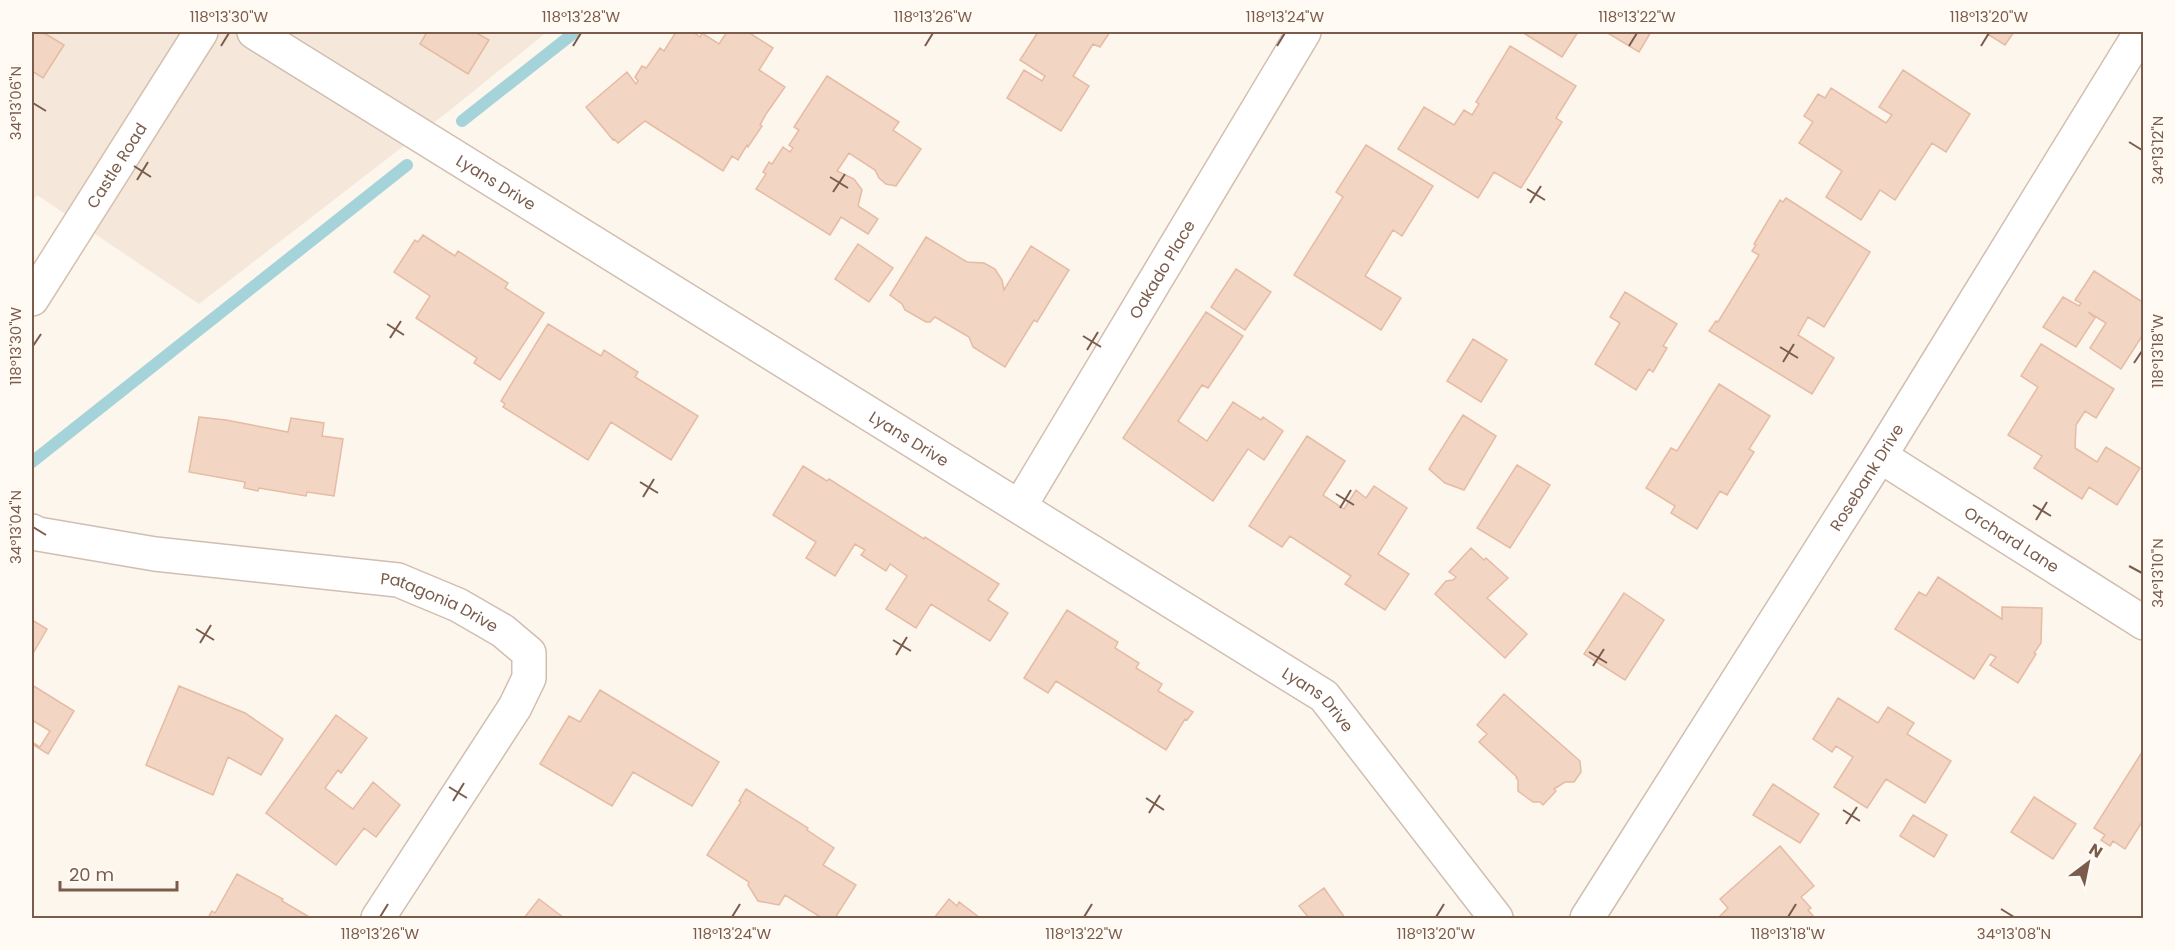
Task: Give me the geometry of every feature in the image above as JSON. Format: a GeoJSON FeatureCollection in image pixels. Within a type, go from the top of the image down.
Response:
{"type":"FeatureCollection","features":[{"type":"Feature","properties":{"kind":"street","name":"Castle Road"},"geometry":{"type":"LineString","coordinates":[[32,299],[201,32]]}},
{"type":"Feature","properties":{"kind":"street","name":"Lyans Drive"},"geometry":{"type":"LineString","coordinates":[[254,32],[1324,696],[1496,918]]}},
{"type":"Feature","properties":{"kind":"street","name":"Oakado Place"},"geometry":{"type":"LineString","coordinates":[[1020,506],[1304,32]]}},
{"type":"Feature","properties":{"kind":"street","name":"Rosebank Drive"},"geometry":{"type":"LineString","coordinates":[[1587,918],[1880,456],[2141,32]]}},
{"type":"Feature","properties":{"kind":"street","name":"Orchard Lane"},"geometry":{"type":"LineString","coordinates":[[1880,456],[2144,624]]}},
{"type":"Feature","properties":{"kind":"street","name":"Patagonia Drive"},"geometry":{"type":"LineString","coordinates":[[32,531],[38,534],[155,554],[398,580],[458,605],[503,631],[529,653],[529,678],[516,707],[378,918]]}},
{"type":"Feature","properties":{"kind":"shaded area"},"geometry":{"type":"Polygon","coordinates":[[[32,32],[547,32],[449,111],[199,304],[37,195],[32,203],[32,32]]]}},
{"type":"Feature","properties":{"kind":"building"},"geometry":{"type":"Polygon","coordinates":[[[32,32],[46,34],[64,45],[43,78],[32,71],[32,32]]]}},
{"type":"Feature","properties":{"kind":"building"},"geometry":{"type":"Polygon","coordinates":[[[427,32],[475,32],[489,40],[468,74],[420,44],[427,32]]]}},
{"type":"Feature","properties":{"kind":"building"},"geometry":{"type":"Polygon","coordinates":[[[676,32],[693,32],[700,37],[702,33],[719,44],[727,32],[748,32],[773,48],[759,70],[785,87],[766,114],[760,125],[762,126],[748,147],[747,145],[738,160],[732,156],[723,171],[645,121],[618,143],[586,107],[627,72],[636,84],[638,81],[635,77],[642,66],[646,68],[660,48],[664,51],[676,32]]]}},
{"type":"Feature","properties":{"kind":"building"},"geometry":{"type":"Polygon","coordinates":[[[1038,32],[1110,32],[1100,47],[1093,44],[1073,76],[1089,86],[1061,131],[1007,98],[1024,70],[1042,81],[1045,76],[1020,60],[1038,32]]]}},
{"type":"Feature","properties":{"kind":"building"},"geometry":{"type":"Polygon","coordinates":[[[1522,32],[1578,32],[1562,57],[1522,32]]]}},
{"type":"Feature","properties":{"kind":"building"},"geometry":{"type":"Polygon","coordinates":[[[1606,32],[1651,32],[1639,52],[1606,32]]]}},
{"type":"Feature","properties":{"kind":"building"},"geometry":{"type":"Polygon","coordinates":[[[1984,32],[2014,32],[2005,45],[1984,32]]]}},
{"type":"Feature","properties":{"kind":"building"},"geometry":{"type":"Polygon","coordinates":[[[1510,46],[1576,86],[1556,118],[1562,122],[1521,188],[1494,172],[1478,198],[1398,149],[1424,107],[1454,125],[1464,110],[1472,115],[1479,104],[1476,102],[1510,46]]]}},
{"type":"Feature","properties":{"kind":"building"},"geometry":{"type":"Polygon","coordinates":[[[1903,70],[1970,114],[1946,152],[1932,143],[1895,200],[1880,190],[1861,220],[1826,197],[1842,171],[1799,143],[1813,122],[1804,116],[1818,94],[1825,98],[1831,88],[1886,123],[1892,115],[1879,107],[1903,70]]]}},
{"type":"Feature","properties":{"kind":"building"},"geometry":{"type":"Polygon","coordinates":[[[827,76],[899,122],[893,130],[921,149],[896,186],[886,184],[875,170],[849,153],[837,171],[854,179],[862,190],[858,206],[878,219],[868,234],[841,217],[830,235],[756,189],[766,174],[763,172],[769,162],[772,164],[783,147],[790,152],[793,148],[789,145],[799,130],[794,127],[827,76]]]}},
{"type":"Feature","properties":{"kind":"building"},"geometry":{"type":"Polygon","coordinates":[[[1366,145],[1433,186],[1402,236],[1393,230],[1365,276],[1401,298],[1381,330],[1294,275],[1343,197],[1336,192],[1366,145]]]}},
{"type":"Feature","properties":{"kind":"building"},"geometry":{"type":"Polygon","coordinates":[[[1786,198],[1870,252],[1824,327],[1808,317],[1798,335],[1834,358],[1812,394],[1709,331],[1716,321],[1718,322],[1759,255],[1752,251],[1756,245],[1754,244],[1780,200],[1783,202],[1786,198]]]}},
{"type":"Feature","properties":{"kind":"building"},"geometry":{"type":"Polygon","coordinates":[[[423,235],[455,256],[458,251],[508,283],[505,288],[544,313],[500,380],[474,363],[477,358],[416,318],[430,296],[394,272],[415,240],[418,242],[423,235]]]}},
{"type":"Feature","properties":{"kind":"building"},"geometry":{"type":"Polygon","coordinates":[[[926,237],[967,262],[984,263],[995,269],[1002,280],[1004,290],[1031,246],[1069,270],[1037,322],[1034,320],[1005,367],[973,347],[969,337],[935,317],[930,322],[926,322],[905,310],[902,304],[890,295],[926,237]]]}},
{"type":"Feature","properties":{"kind":"building"},"geometry":{"type":"Polygon","coordinates":[[[858,244],[893,268],[869,302],[835,279],[858,244]]]}},
{"type":"Feature","properties":{"kind":"building"},"geometry":{"type":"Polygon","coordinates":[[[1236,269],[1271,292],[1245,330],[1211,307],[1236,269]]]}},
{"type":"Feature","properties":{"kind":"building"},"geometry":{"type":"Polygon","coordinates":[[[2094,271],[2144,303],[2144,333],[2121,369],[2090,348],[2106,323],[2088,312],[2095,318],[2076,347],[2043,327],[2063,297],[2079,306],[2081,303],[2075,300],[2094,271]]]}},
{"type":"Feature","properties":{"kind":"building"},"geometry":{"type":"Polygon","coordinates":[[[1625,292],[1677,324],[1663,346],[1667,348],[1653,372],[1649,369],[1636,390],[1595,364],[1620,323],[1610,317],[1625,292]]]}},
{"type":"Feature","properties":{"kind":"building"},"geometry":{"type":"Polygon","coordinates":[[[1206,312],[1243,336],[1208,388],[1202,385],[1178,421],[1207,441],[1233,402],[1261,420],[1263,417],[1283,431],[1264,460],[1248,449],[1213,501],[1123,438],[1206,312]]]}},
{"type":"Feature","properties":{"kind":"building"},"geometry":{"type":"Polygon","coordinates":[[[548,324],[601,356],[604,350],[638,372],[635,377],[698,416],[671,460],[611,422],[588,460],[503,407],[505,404],[501,401],[548,324]]]}},
{"type":"Feature","properties":{"kind":"building"},"geometry":{"type":"Polygon","coordinates":[[[1473,339],[1507,360],[1481,402],[1447,381],[1473,339]]]}},
{"type":"Feature","properties":{"kind":"building"},"geometry":{"type":"Polygon","coordinates":[[[2041,344],[2114,389],[2096,418],[2085,411],[2076,425],[2075,448],[2097,462],[2106,447],[2140,468],[2117,505],[2089,487],[2082,499],[2034,468],[2042,456],[2008,435],[2038,387],[2021,376],[2041,344]]]}},
{"type":"Feature","properties":{"kind":"building"},"geometry":{"type":"Polygon","coordinates":[[[1719,384],[1770,416],[1749,449],[1754,452],[1727,495],[1720,491],[1697,529],[1671,513],[1675,506],[1646,488],[1671,448],[1677,451],[1719,384]]]}},
{"type":"Feature","properties":{"kind":"building"},"geometry":{"type":"Polygon","coordinates":[[[1463,415],[1496,436],[1464,490],[1445,483],[1429,469],[1463,415]]]}},
{"type":"Feature","properties":{"kind":"building"},"geometry":{"type":"Polygon","coordinates":[[[199,417],[288,432],[291,418],[324,423],[322,436],[343,439],[334,496],[307,492],[306,496],[259,488],[258,491],[244,488],[245,482],[189,472],[199,417]]]}},
{"type":"Feature","properties":{"kind":"building"},"geometry":{"type":"Polygon","coordinates":[[[1307,436],[1345,461],[1323,495],[1344,509],[1356,490],[1366,498],[1374,486],[1407,508],[1378,554],[1409,574],[1385,610],[1345,584],[1351,576],[1290,536],[1282,547],[1249,526],[1307,436]]]}},
{"type":"Feature","properties":{"kind":"building"},"geometry":{"type":"Polygon","coordinates":[[[1517,465],[1550,485],[1510,548],[1477,528],[1517,465]]]}},
{"type":"Feature","properties":{"kind":"building"},"geometry":{"type":"Polygon","coordinates":[[[803,466],[827,481],[829,479],[999,584],[988,600],[1008,613],[990,641],[931,604],[916,628],[886,609],[907,576],[890,564],[886,571],[861,555],[865,550],[855,544],[835,576],[806,558],[816,542],[773,515],[803,466]]]}},
{"type":"Feature","properties":{"kind":"building"},"geometry":{"type":"Polygon","coordinates":[[[1471,548],[1508,578],[1487,598],[1527,634],[1505,658],[1435,594],[1446,581],[1456,577],[1449,572],[1471,548]]]}},
{"type":"Feature","properties":{"kind":"building"},"geometry":{"type":"Polygon","coordinates":[[[1938,577],[2002,619],[2002,607],[2042,608],[2041,643],[2018,683],[1990,665],[1996,657],[1990,654],[1974,679],[1895,629],[1919,592],[1926,596],[1938,577]]]}},
{"type":"Feature","properties":{"kind":"building"},"geometry":{"type":"Polygon","coordinates":[[[1624,593],[1664,620],[1625,680],[1584,654],[1624,593]]]}},
{"type":"Feature","properties":{"kind":"building"},"geometry":{"type":"Polygon","coordinates":[[[1067,610],[1118,642],[1115,648],[1139,663],[1136,668],[1162,684],[1158,691],[1193,712],[1187,720],[1185,719],[1166,750],[1056,681],[1048,693],[1024,678],[1067,610]]]}},
{"type":"Feature","properties":{"kind":"building"},"geometry":{"type":"Polygon","coordinates":[[[32,620],[47,629],[32,655],[32,620]]]}},
{"type":"Feature","properties":{"kind":"building"},"geometry":{"type":"Polygon","coordinates":[[[32,685],[74,711],[48,754],[32,744],[32,742],[40,747],[50,731],[32,720],[32,685]]]}},
{"type":"Feature","properties":{"kind":"building"},"geometry":{"type":"Polygon","coordinates":[[[179,686],[245,713],[283,739],[261,775],[228,757],[213,795],[146,765],[179,686]]]}},
{"type":"Feature","properties":{"kind":"building"},"geometry":{"type":"Polygon","coordinates":[[[600,690],[719,762],[692,806],[633,772],[612,806],[540,764],[569,716],[580,722],[600,690]]]}},
{"type":"Feature","properties":{"kind":"building"},"geometry":{"type":"Polygon","coordinates":[[[1504,694],[1580,761],[1581,772],[1574,782],[1565,782],[1554,789],[1556,791],[1543,805],[1540,802],[1533,802],[1518,791],[1517,777],[1479,742],[1487,734],[1477,725],[1504,694]]]}},
{"type":"Feature","properties":{"kind":"building"},"geometry":{"type":"Polygon","coordinates":[[[1838,698],[1878,723],[1888,707],[1914,723],[1907,734],[1951,761],[1925,803],[1886,779],[1867,808],[1834,787],[1853,757],[1836,746],[1832,752],[1813,739],[1838,698]]]}},
{"type":"Feature","properties":{"kind":"building"},"geometry":{"type":"Polygon","coordinates":[[[336,715],[367,738],[341,773],[338,770],[325,788],[353,809],[373,782],[400,805],[376,837],[364,828],[336,865],[266,813],[336,715]]]}},
{"type":"Feature","properties":{"kind":"building"},"geometry":{"type":"Polygon","coordinates":[[[2144,749],[2144,819],[2125,849],[2113,841],[2110,846],[2101,840],[2105,835],[2094,828],[2144,749]]]}},
{"type":"Feature","properties":{"kind":"building"},"geometry":{"type":"Polygon","coordinates":[[[1773,784],[1819,814],[1800,843],[1753,815],[1773,784]]]}},
{"type":"Feature","properties":{"kind":"building"},"geometry":{"type":"Polygon","coordinates":[[[746,789],[808,828],[807,830],[834,848],[823,865],[856,885],[835,918],[822,918],[785,895],[779,905],[758,901],[748,885],[749,882],[707,855],[741,802],[739,801],[746,789]]]}},
{"type":"Feature","properties":{"kind":"building"},"geometry":{"type":"Polygon","coordinates":[[[2034,797],[2076,824],[2053,859],[2011,832],[2034,797]]]}},
{"type":"Feature","properties":{"kind":"building"},"geometry":{"type":"Polygon","coordinates":[[[1913,815],[1947,835],[1934,857],[1900,836],[1913,815]]]}},
{"type":"Feature","properties":{"kind":"building"},"geometry":{"type":"Polygon","coordinates":[[[1780,846],[1814,886],[1801,897],[1811,908],[1808,910],[1815,918],[1718,918],[1728,908],[1720,899],[1780,846]]]}},
{"type":"Feature","properties":{"kind":"building"},"geometry":{"type":"Polygon","coordinates":[[[237,874],[283,899],[282,901],[311,918],[208,918],[212,911],[215,913],[237,874]]]}},
{"type":"Feature","properties":{"kind":"building"},"geometry":{"type":"Polygon","coordinates":[[[1324,888],[1345,918],[1309,918],[1299,906],[1324,888]]]}},
{"type":"Feature","properties":{"kind":"building"},"geometry":{"type":"Polygon","coordinates":[[[539,899],[564,918],[524,918],[539,899]]]}},
{"type":"Feature","properties":{"kind":"building"},"geometry":{"type":"Polygon","coordinates":[[[949,899],[957,906],[959,902],[980,918],[934,918],[949,899]]]}},
{"type":"Feature","properties":{"kind":"waterway"},"geometry":{"type":"LineString","coordinates":[[462,121],[575,32]]}},
{"type":"Feature","properties":{"kind":"waterway"},"geometry":{"type":"LineString","coordinates":[[32,462],[407,165]]}}]}
